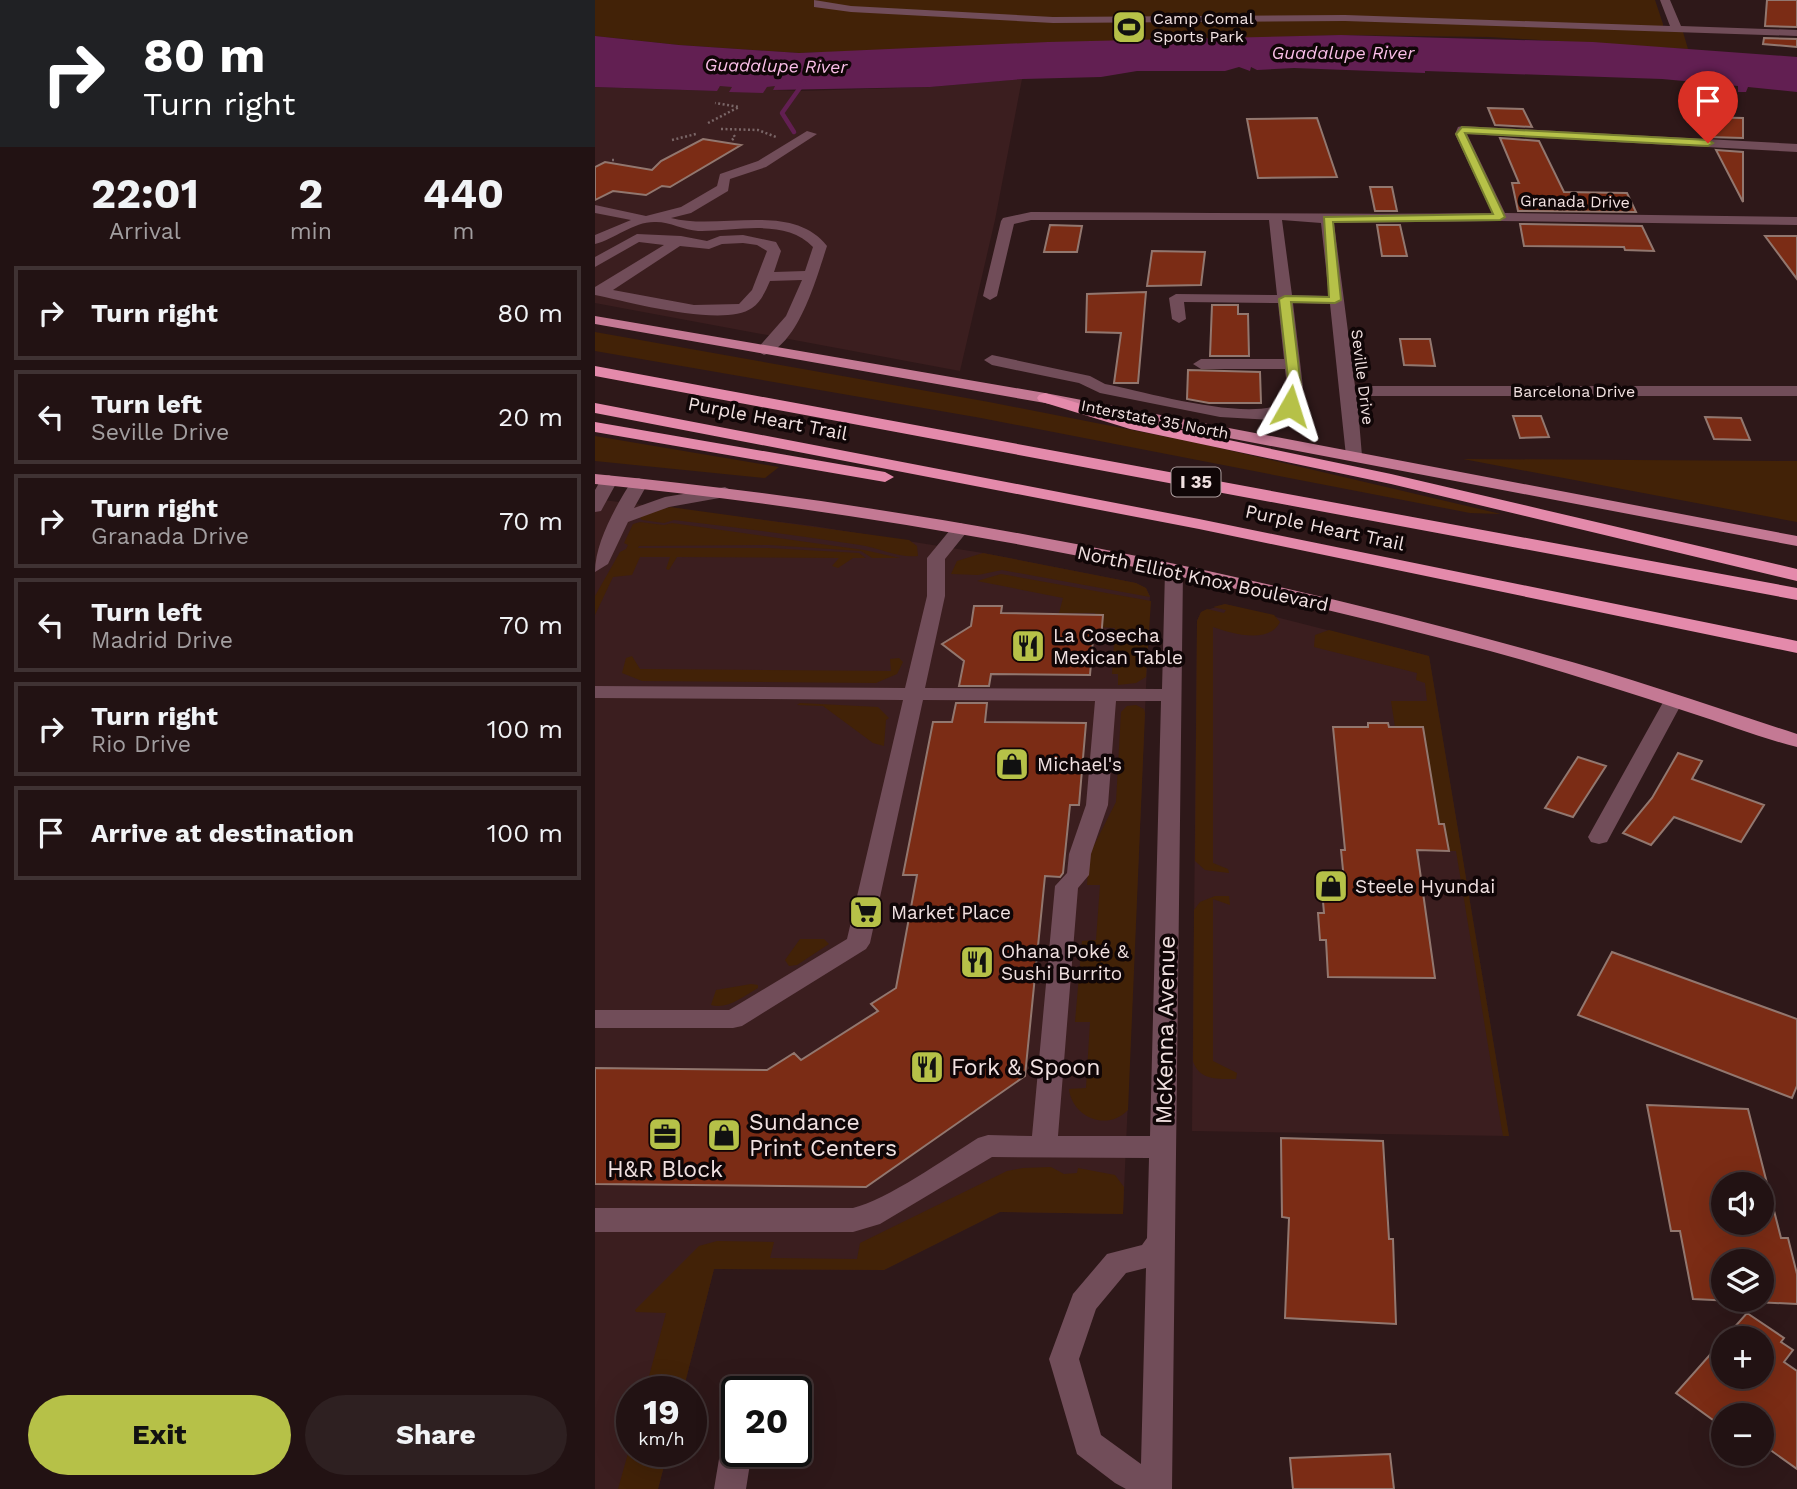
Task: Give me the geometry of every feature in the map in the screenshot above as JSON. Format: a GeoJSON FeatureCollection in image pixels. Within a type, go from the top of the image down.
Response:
{"type":"FeatureCollection","features":[{"type":"Feature","properties":{"kind":"highway","name":"Purple Heart Trail"},"geometry":{"type":"LineString","coordinates":[[595,371],[1797,594]]}},
{"type":"Feature","properties":{"kind":"highway"},"geometry":{"type":"LineString","coordinates":[[1045,398],[1130,424],[1391,479],[1797,575]]}},
{"type":"Feature","properties":{"kind":"highway","name":"Purple Heart Trail"},"geometry":{"type":"LineString","coordinates":[[595,408],[1199,524],[1794,647]]}},
{"type":"Feature","properties":{"kind":"highway"},"geometry":{"type":"LineString","coordinates":[[595,428],[808,466],[1199,524]]}},
{"type":"Feature","properties":{"kind":"main road","name":"Interstate 35 North"},"geometry":{"type":"LineString","coordinates":[[595,320],[1045,398],[1797,541]]}},
{"type":"Feature","properties":{"kind":"main road","name":"North Elliot Knox Boulevard"},"geometry":{"type":"LineString","coordinates":[[602,480],[725,492],[961,527],[1174,571],[1324,604],[1538,658],[1797,741]]}},
{"type":"Feature","properties":{"kind":"street"},"geometry":{"type":"LineString","coordinates":[[819,0],[818,5],[851,9],[1053,20],[1345,18],[1797,33]]}},
{"type":"Feature","properties":{"kind":"street"},"geometry":{"type":"LineString","coordinates":[[1665,0],[1677,29]]}},
{"type":"Feature","properties":{"kind":"street"},"geometry":{"type":"LineString","coordinates":[[1500,217],[1461,134],[1462,130],[1792,148],[1797,161]]}},
{"type":"Feature","properties":{"kind":"street"},"geometry":{"type":"LineString","coordinates":[[595,240],[621,227],[690,208],[723,188],[724,177],[762,164],[811,134]]}},
{"type":"Feature","properties":{"kind":"street"},"geometry":{"type":"LineString","coordinates":[[601,196],[614,203],[620,214]]}},
{"type":"Feature","properties":{"kind":"street"},"geometry":{"type":"LineString","coordinates":[[595,209],[696,227],[772,226],[803,232],[816,239],[820,246],[796,316],[787,329],[764,349]]}},
{"type":"Feature","properties":{"kind":"street","name":"Granada Drive"},"geometry":{"type":"LineString","coordinates":[[991,296],[1009,221],[1031,216],[1797,221]]}},
{"type":"Feature","properties":{"kind":"street"},"geometry":{"type":"LineString","coordinates":[[992,360],[1084,379],[1100,388],[1170,403],[1220,412],[1273,415],[1290,406],[1295,387],[1275,216]]}},
{"type":"Feature","properties":{"kind":"street","name":"Seville Drive"},"geometry":{"type":"LineString","coordinates":[[1327,219],[1335,300],[1350,391],[1354,456]]}},
{"type":"Feature","properties":{"kind":"street"},"geometry":{"type":"LineString","coordinates":[[598,291],[679,242],[696,227]]}},
{"type":"Feature","properties":{"kind":"street"},"geometry":{"type":"LineString","coordinates":[[595,263],[637,238],[709,245],[720,240],[743,239],[771,245],[775,251],[765,277],[751,302],[744,307],[717,312],[598,291]]}},
{"type":"Feature","properties":{"kind":"street"},"geometry":{"type":"LineString","coordinates":[[765,277],[810,275]]}},
{"type":"Feature","properties":{"kind":"street"},"geometry":{"type":"LineString","coordinates":[[1179,319],[1176,298],[1335,300]]}},
{"type":"Feature","properties":{"kind":"street"},"geometry":{"type":"LineString","coordinates":[[1201,365],[1293,365]]}},
{"type":"Feature","properties":{"kind":"street","name":"Barcelona Drive"},"geometry":{"type":"LineString","coordinates":[[1350,391],[1797,391]]}},
{"type":"Feature","properties":{"kind":"street"},"geometry":{"type":"LineString","coordinates":[[595,507],[602,480]]}},
{"type":"Feature","properties":{"kind":"street"},"geometry":{"type":"LineString","coordinates":[[595,566],[599,564],[639,483]]}},
{"type":"Feature","properties":{"kind":"street"},"geometry":{"type":"LineString","coordinates":[[621,519],[665,502],[725,492]]}},
{"type":"Feature","properties":{"kind":"street"},"geometry":{"type":"LineString","coordinates":[[595,1019],[733,1019],[858,943],[936,596],[934,565],[961,527]]}},
{"type":"Feature","properties":{"kind":"street","name":"McKenna Avenue"},"geometry":{"type":"LineString","coordinates":[[1156,1488],[1174,571]]}},
{"type":"Feature","properties":{"kind":"street"},"geometry":{"type":"LineString","coordinates":[[595,692],[1171,695]]}},
{"type":"Feature","properties":{"kind":"street"},"geometry":{"type":"LineString","coordinates":[[1044,1146],[1067,886],[1078,875],[1080,854],[1097,804],[1106,695]]}},
{"type":"Feature","properties":{"kind":"street"},"geometry":{"type":"LineString","coordinates":[[1599,837],[1622,800],[1644,752],[1673,701]]}},
{"type":"Feature","properties":{"kind":"street"},"geometry":{"type":"LineString","coordinates":[[595,1220],[853,1220],[870,1216],[988,1146],[1163,1147]]}},
{"type":"Feature","properties":{"kind":"street"},"geometry":{"type":"LineString","coordinates":[[1156,1488],[1126,1473],[1088,1444],[1064,1359],[1083,1303],[1117,1264],[1151,1255],[1161,1241]]}},
{"type":"Feature","properties":{"kind":"street"},"geometry":{"type":"LineString","coordinates":[[730,1489],[734,1467]]}},
{"type":"Feature","properties":{"kind":"path"},"geometry":{"type":"LineString","coordinates":[[708,123],[739,107],[715,103]]}},
{"type":"Feature","properties":{"kind":"path"},"geometry":{"type":"LineString","coordinates":[[721,129],[737,127],[765,131],[779,138]]}},
{"type":"Feature","properties":{"kind":"path"},"geometry":{"type":"LineString","coordinates":[[672,140],[696,134]]}},
{"type":"Feature","properties":{"kind":"path"},"geometry":{"type":"LineString","coordinates":[[732,140],[735,137],[733,134]]}},
{"type":"Feature","properties":{"kind":"shaded area","name":"Camp Comal Sports Park"},"geometry":{"type":"Polygon","coordinates":[[[595,0],[1655,0],[1663,31],[1683,32],[1688,49],[1489,37],[1341,35],[799,53],[595,36],[595,0]]]}},
{"type":"Feature","properties":{"kind":"shaded area"},"geometry":{"type":"Polygon","coordinates":[[[1022,79],[995,220],[960,371],[595,303],[595,87],[716,91],[720,86],[733,87],[730,91],[776,86],[773,90],[800,91],[930,87],[1022,79]]]}},
{"type":"Feature","properties":{"kind":"shaded area"},"geometry":{"type":"Polygon","coordinates":[[[595,332],[989,402],[1198,443],[1501,514],[1470,513],[981,418],[595,351],[595,332]]]}},
{"type":"Feature","properties":{"kind":"shaded area"},"geometry":{"type":"Polygon","coordinates":[[[595,436],[779,467],[765,478],[595,461],[595,436]]]}},
{"type":"Feature","properties":{"kind":"shaded area"},"geometry":{"type":"Polygon","coordinates":[[[1463,459],[1797,461],[1797,522],[1463,459]]]}},
{"type":"Feature","properties":{"kind":"shaded area","name":"Market Place"},"geometry":{"type":"Polygon","coordinates":[[[595,499],[813,526],[983,553],[1136,583],[1146,588],[1150,596],[1123,1214],[1000,1212],[884,1270],[714,1269],[687,1376],[616,1376],[616,1467],[664,1467],[658,1489],[595,1489],[595,499]]]}},
{"type":"Feature","properties":{"kind":"shaded area"},"geometry":{"type":"Polygon","coordinates":[[[670,507],[909,540],[917,546],[918,556],[744,529],[674,520],[664,523],[642,520],[638,516],[670,507]]]}},
{"type":"Feature","properties":{"kind":"shaded area"},"geometry":{"type":"Polygon","coordinates":[[[640,522],[664,525],[672,523],[864,550],[900,558],[872,558],[861,551],[769,545],[639,546],[638,548],[768,548],[859,553],[866,558],[853,558],[838,568],[832,566],[839,558],[677,557],[669,570],[666,569],[670,557],[640,557],[632,575],[613,577],[595,615],[595,596],[620,552],[626,549],[628,545],[624,543],[633,524],[640,522]]]}},
{"type":"Feature","properties":{"kind":"shaded area"},"geometry":{"type":"Polygon","coordinates":[[[983,553],[1136,583],[1146,588],[1150,597],[1002,570],[978,575],[951,574],[957,561],[983,553]]]}},
{"type":"Feature","properties":{"kind":"shaded area"},"geometry":{"type":"Polygon","coordinates":[[[1001,574],[1151,601],[1146,677],[1136,683],[1118,685],[1118,674],[1112,674],[1115,628],[1094,627],[1095,613],[1059,613],[1063,598],[977,581],[1001,574]]]}},
{"type":"Feature","properties":{"kind":"shaded area","name":"Steele Hyundai"},"geometry":{"type":"Polygon","coordinates":[[[1225,604],[1429,656],[1509,1136],[1192,1131],[1197,621],[1201,612],[1225,604]]]}},
{"type":"Feature","properties":{"kind":"shaded area"},"geometry":{"type":"Polygon","coordinates":[[[1225,604],[1274,615],[1280,622],[1275,629],[1258,635],[1239,634],[1213,627],[1213,863],[1228,869],[1229,873],[1205,870],[1195,861],[1197,621],[1201,612],[1207,609],[1224,613],[1226,610],[1213,607],[1225,604]]]}},
{"type":"Feature","properties":{"kind":"shaded area"},"geometry":{"type":"Polygon","coordinates":[[[1329,630],[1429,656],[1509,1136],[1503,1136],[1456,851],[1449,851],[1444,824],[1439,824],[1423,728],[1395,727],[1391,701],[1427,701],[1425,683],[1416,680],[1417,673],[1314,647],[1315,635],[1329,630]]]}},
{"type":"Feature","properties":{"kind":"shaded area"},"geometry":{"type":"Polygon","coordinates":[[[632,656],[640,669],[891,671],[890,659],[899,658],[903,662],[897,674],[876,683],[642,681],[622,673],[626,658],[632,656]]]}},
{"type":"Feature","properties":{"kind":"shaded area"},"geometry":{"type":"Polygon","coordinates":[[[797,705],[878,707],[889,718],[886,720],[884,746],[873,743],[823,706],[797,705]]]}},
{"type":"Feature","properties":{"kind":"shaded area"},"geometry":{"type":"Polygon","coordinates":[[[1136,705],[1144,709],[1145,713],[1128,1110],[1120,1117],[1101,1120],[1083,1114],[1072,1099],[1069,1089],[1086,1088],[1090,1022],[1075,1022],[1082,941],[1096,940],[1100,885],[1087,885],[1089,855],[1116,802],[1121,712],[1127,706],[1136,705]]]}},
{"type":"Feature","properties":{"kind":"shaded area"},"geometry":{"type":"Polygon","coordinates":[[[1215,896],[1229,896],[1230,905],[1213,899],[1213,1061],[1237,1073],[1236,1079],[1217,1079],[1205,1075],[1196,1068],[1193,1061],[1194,910],[1200,902],[1215,896]]]}},
{"type":"Feature","properties":{"kind":"shaded area"},"geometry":{"type":"Polygon","coordinates":[[[800,939],[824,939],[829,944],[797,965],[789,966],[785,960],[800,939]]]}},
{"type":"Feature","properties":{"kind":"shaded area"},"geometry":{"type":"Polygon","coordinates":[[[758,985],[758,988],[723,1006],[711,1005],[716,990],[758,985]]]}},
{"type":"Feature","properties":{"kind":"shaded area"},"geometry":{"type":"Polygon","coordinates":[[[1051,1167],[1064,1174],[1077,1173],[1078,1168],[1115,1175],[1124,1187],[1123,1214],[1000,1212],[884,1270],[714,1269],[687,1376],[649,1376],[666,1313],[635,1310],[699,1246],[717,1241],[774,1242],[770,1258],[857,1259],[860,1243],[1007,1171],[1051,1167]]]}},
{"type":"Feature","properties":{"kind":"shaded area"},"geometry":{"type":"Polygon","coordinates":[[[624,1467],[664,1467],[658,1489],[618,1489],[624,1467]]]}},
{"type":"Feature","properties":{"kind":"water","name":"Guadalupe River"},"geometry":{"type":"Polygon","coordinates":[[[1341,35],[1593,42],[1797,57],[1797,92],[1748,87],[1746,92],[1738,92],[1738,86],[1662,79],[1294,68],[1257,70],[1251,67],[1250,71],[1239,67],[1225,71],[1137,71],[1101,77],[1023,79],[930,87],[773,90],[775,86],[767,87],[763,93],[729,92],[732,87],[720,86],[717,91],[595,87],[595,36],[799,53],[1048,42],[1341,35]]]}},
{"type":"Feature","properties":{"kind":"building"},"geometry":{"type":"Polygon","coordinates":[[[1767,0],[1797,0],[1797,27],[1765,26],[1767,0]]]}},
{"type":"Feature","properties":{"kind":"building"},"geometry":{"type":"Polygon","coordinates":[[[1764,38],[1797,39],[1797,47],[1763,44],[1764,38]]]}},
{"type":"Feature","properties":{"kind":"building"},"geometry":{"type":"Polygon","coordinates":[[[1488,108],[1523,109],[1532,127],[1495,125],[1488,108]]]}},
{"type":"Feature","properties":{"kind":"building"},"geometry":{"type":"Polygon","coordinates":[[[1698,117],[1743,118],[1743,138],[1708,137],[1698,117]]]}},
{"type":"Feature","properties":{"kind":"building"},"geometry":{"type":"Polygon","coordinates":[[[1317,118],[1337,177],[1258,178],[1247,119],[1317,118]]]}},
{"type":"Feature","properties":{"kind":"building"},"geometry":{"type":"Polygon","coordinates":[[[1500,138],[1539,141],[1564,192],[1627,193],[1636,212],[1518,211],[1512,183],[1519,183],[1500,138]]]}},
{"type":"Feature","properties":{"kind":"building"},"geometry":{"type":"Polygon","coordinates":[[[703,139],[741,145],[670,187],[662,186],[646,195],[613,191],[595,200],[595,167],[605,162],[652,170],[661,161],[703,139]]]}},
{"type":"Feature","properties":{"kind":"building"},"geometry":{"type":"Polygon","coordinates":[[[1716,150],[1743,152],[1743,202],[1716,150]]]}},
{"type":"Feature","properties":{"kind":"building"},"geometry":{"type":"Polygon","coordinates":[[[1370,187],[1392,187],[1397,211],[1375,211],[1370,187]]]}},
{"type":"Feature","properties":{"kind":"building"},"geometry":{"type":"Polygon","coordinates":[[[1520,224],[1642,226],[1654,251],[1625,250],[1624,247],[1524,246],[1520,224]]]}},
{"type":"Feature","properties":{"kind":"building"},"geometry":{"type":"Polygon","coordinates":[[[1050,225],[1082,226],[1077,252],[1044,252],[1050,225]]]}},
{"type":"Feature","properties":{"kind":"building"},"geometry":{"type":"Polygon","coordinates":[[[1377,225],[1400,225],[1407,256],[1382,256],[1377,225]]]}},
{"type":"Feature","properties":{"kind":"building"},"geometry":{"type":"Polygon","coordinates":[[[1765,236],[1797,236],[1797,279],[1765,236]]]}},
{"type":"Feature","properties":{"kind":"building"},"geometry":{"type":"Polygon","coordinates":[[[1152,251],[1205,252],[1201,285],[1147,286],[1152,251]]]}},
{"type":"Feature","properties":{"kind":"building"},"geometry":{"type":"Polygon","coordinates":[[[1146,292],[1138,383],[1114,383],[1121,333],[1086,332],[1087,294],[1146,292]]]}},
{"type":"Feature","properties":{"kind":"building"},"geometry":{"type":"Polygon","coordinates":[[[1212,305],[1238,305],[1238,314],[1248,314],[1249,356],[1210,356],[1212,305]]]}},
{"type":"Feature","properties":{"kind":"building"},"geometry":{"type":"Polygon","coordinates":[[[1400,339],[1430,339],[1435,366],[1404,365],[1400,339]]]}},
{"type":"Feature","properties":{"kind":"building"},"geometry":{"type":"Polygon","coordinates":[[[1188,370],[1260,372],[1261,403],[1209,403],[1187,399],[1188,370]]]}},
{"type":"Feature","properties":{"kind":"building"},"geometry":{"type":"Polygon","coordinates":[[[1513,416],[1541,416],[1549,437],[1520,438],[1513,416]]]}},
{"type":"Feature","properties":{"kind":"building"},"geometry":{"type":"Polygon","coordinates":[[[1705,417],[1741,418],[1750,440],[1714,439],[1705,417]]]}},
{"type":"Feature","properties":{"kind":"building","name":"La Cosecha Mexican Table"},"geometry":{"type":"Polygon","coordinates":[[[974,606],[1002,606],[1001,613],[1103,615],[1101,639],[1093,639],[1090,675],[991,674],[989,686],[959,686],[964,661],[942,644],[971,626],[974,606]]]}},
{"type":"Feature","properties":{"kind":"building"},"geometry":{"type":"Polygon","coordinates":[[[956,703],[987,703],[985,722],[1086,723],[1079,805],[1070,805],[1063,873],[1060,877],[1045,876],[1025,1076],[866,1187],[595,1184],[595,1068],[767,1070],[794,1053],[801,1060],[878,1011],[871,1004],[896,988],[917,875],[903,875],[933,722],[952,722],[956,703]]]}},
{"type":"Feature","properties":{"kind":"building"},"geometry":{"type":"Polygon","coordinates":[[[1368,723],[1388,723],[1389,727],[1423,727],[1439,824],[1444,824],[1449,851],[1417,850],[1435,978],[1328,977],[1326,940],[1320,940],[1318,913],[1324,913],[1322,890],[1345,890],[1341,850],[1345,850],[1333,727],[1368,727],[1368,723]]]}},
{"type":"Feature","properties":{"kind":"building"},"geometry":{"type":"Polygon","coordinates":[[[1678,753],[1702,761],[1692,779],[1764,805],[1741,842],[1674,817],[1651,845],[1623,833],[1652,798],[1678,753]]]}},
{"type":"Feature","properties":{"kind":"building"},"geometry":{"type":"Polygon","coordinates":[[[1578,757],[1606,766],[1573,817],[1545,808],[1578,757]]]}},
{"type":"Feature","properties":{"kind":"building"},"geometry":{"type":"Polygon","coordinates":[[[1612,952],[1797,1019],[1797,1086],[1792,1098],[1578,1015],[1612,952]]]}},
{"type":"Feature","properties":{"kind":"building"},"geometry":{"type":"Polygon","coordinates":[[[1647,1105],[1748,1109],[1764,1172],[1711,1172],[1711,1235],[1774,1235],[1774,1211],[1781,1238],[1788,1238],[1797,1274],[1797,1304],[1774,1303],[1774,1249],[1711,1249],[1711,1300],[1693,1299],[1680,1231],[1671,1231],[1647,1105]]]}},
{"type":"Feature","properties":{"kind":"building"},"geometry":{"type":"Polygon","coordinates":[[[1281,1138],[1383,1141],[1389,1239],[1393,1239],[1396,1324],[1285,1318],[1289,1218],[1282,1217],[1281,1138]]]}},
{"type":"Feature","properties":{"kind":"building"},"geometry":{"type":"Polygon","coordinates":[[[1747,1313],[1766,1326],[1735,1326],[1747,1313]]]}},
{"type":"Feature","properties":{"kind":"building"},"geometry":{"type":"Polygon","coordinates":[[[1774,1331],[1784,1338],[1781,1342],[1793,1350],[1784,1362],[1797,1371],[1797,1469],[1774,1453],[1774,1403],[1711,1403],[1711,1419],[1676,1393],[1711,1354],[1711,1389],[1774,1389],[1774,1331]]]}},
{"type":"Feature","properties":{"kind":"building"},"geometry":{"type":"Polygon","coordinates":[[[1390,1454],[1394,1489],[1293,1489],[1290,1458],[1390,1454]]]}},
{"type":"Feature","properties":{"kind":"waterway","name":"Guadalupe River"},"geometry":{"type":"LineString","coordinates":[[794,132],[782,113],[804,82]]}},
{"type":"Feature","properties":{"kind":"place","name":"Camp Comal Sports Park"},"geometry":{"type":"Point","coordinates":[1129,27]}},
{"type":"Feature","properties":{"kind":"place","name":"La Cosecha Mexican Table"},"geometry":{"type":"Point","coordinates":[1028,646]}},
{"type":"Feature","properties":{"kind":"place","name":"Michael's"},"geometry":{"type":"Point","coordinates":[1012,764]}},
{"type":"Feature","properties":{"kind":"place","name":"Steele Hyundai"},"geometry":{"type":"Point","coordinates":[1331,886]}},
{"type":"Feature","properties":{"kind":"place","name":"Market Place"},"geometry":{"type":"Point","coordinates":[866,912]}},
{"type":"Feature","properties":{"kind":"place","name":"Ohana Poké & Sushi Burrito"},"geometry":{"type":"Point","coordinates":[977,962]}},
{"type":"Feature","properties":{"kind":"place","name":"Fork & Spoon"},"geometry":{"type":"Point","coordinates":[927,1067]}},
{"type":"Feature","properties":{"kind":"place","name":"H&R Block"},"geometry":{"type":"Point","coordinates":[665,1134]}},
{"type":"Feature","properties":{"kind":"place","name":"Sundance Print Centers"},"geometry":{"type":"Point","coordinates":[724,1135]}},
{"type":"Feature","properties":{"kind":"route"},"geometry":{"type":"LineString","coordinates":[[1290,406],[1295,387],[1285,299],[1335,300],[1327,219],[1500,217],[1461,134],[1462,130],[1708,143]]}}]}
